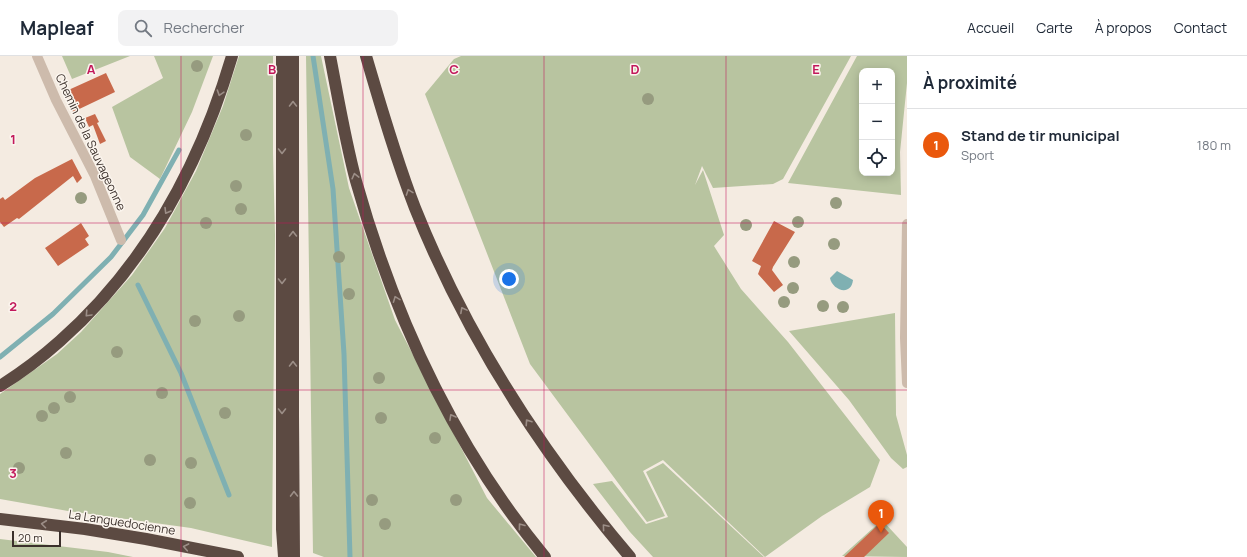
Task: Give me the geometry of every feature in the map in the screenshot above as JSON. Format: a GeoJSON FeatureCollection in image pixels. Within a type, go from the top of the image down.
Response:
{"type":"FeatureCollection","features":[{"type":"Feature","properties":{"kind":"highway"},"geometry":{"type":"LineString","coordinates":[[0,386],[46,353],[80,324],[111,290],[137,257],[168,209],[184,180],[215,109],[232,56]]}},
{"type":"Feature","properties":{"kind":"highway"},"geometry":{"type":"LineString","coordinates":[[282,56],[282,529],[284,557]]}},
{"type":"Feature","properties":{"kind":"highway"},"geometry":{"type":"LineString","coordinates":[[293,56],[294,557]]}},
{"type":"Feature","properties":{"kind":"highway"},"geometry":{"type":"LineString","coordinates":[[330,56],[356,179],[381,260],[399,308],[421,359],[466,443],[511,513],[545,557]]}},
{"type":"Feature","properties":{"kind":"highway"},"geometry":{"type":"LineString","coordinates":[[366,56],[390,136],[415,208],[448,282],[476,335],[515,402],[551,456],[596,516],[630,557]]}},
{"type":"Feature","properties":{"kind":"highway","name":"La Languedocienne"},"geometry":{"type":"LineString","coordinates":[[0,519],[93,530],[238,557]]}},
{"type":"Feature","properties":{"kind":"street","name":"Chemin de la Sauvageonne"},"geometry":{"type":"LineString","coordinates":[[37,56],[56,100],[95,176],[121,240]]}},
{"type":"Feature","properties":{"kind":"street"},"geometry":{"type":"LineString","coordinates":[[907,224],[905,338],[907,383]]}},
{"type":"Feature","properties":{"kind":"green space"},"geometry":{"type":"Polygon","coordinates":[[[62,56],[130,56],[72,79],[62,56]]]}},
{"type":"Feature","properties":{"kind":"green space"},"geometry":{"type":"Polygon","coordinates":[[[154,56],[213,56],[192,112],[160,179],[130,157],[112,107],[163,78],[154,56]]]}},
{"type":"Feature","properties":{"kind":"green space"},"geometry":{"type":"Polygon","coordinates":[[[239,56],[273,56],[275,235],[272,547],[191,528],[68,511],[0,499],[0,394],[57,354],[81,332],[132,275],[165,228],[196,171],[223,106],[239,56]]]}},
{"type":"Feature","properties":{"kind":"green space"},"geometry":{"type":"Polygon","coordinates":[[[306,56],[321,56],[349,188],[395,320],[487,498],[536,557],[324,557],[313,553],[306,56]]]}},
{"type":"Feature","properties":{"kind":"green space"},"geometry":{"type":"Polygon","coordinates":[[[461,56],[851,56],[783,179],[773,184],[713,188],[702,166],[695,185],[703,170],[724,235],[714,246],[741,289],[788,342],[880,460],[870,487],[822,516],[765,557],[663,460],[643,471],[665,516],[647,522],[530,364],[425,94],[454,59],[461,56]]]}},
{"type":"Feature","properties":{"kind":"green space"},"geometry":{"type":"Polygon","coordinates":[[[857,56],[907,56],[907,83],[900,152],[901,195],[788,183],[857,56]]]}},
{"type":"Feature","properties":{"kind":"green space"},"geometry":{"type":"Polygon","coordinates":[[[895,313],[896,415],[907,455],[907,467],[903,469],[891,458],[849,400],[789,331],[895,313]]]}},
{"type":"Feature","properties":{"kind":"green space"},"geometry":{"type":"Polygon","coordinates":[[[663,463],[764,557],[653,557],[630,532],[593,484],[612,481],[646,524],[668,517],[646,472],[663,463]]]}},
{"type":"Feature","properties":{"kind":"green space"},"geometry":{"type":"Polygon","coordinates":[[[882,520],[907,547],[907,557],[842,556],[882,520]]]}},
{"type":"Feature","properties":{"kind":"green space"},"geometry":{"type":"Polygon","coordinates":[[[0,539],[108,552],[133,557],[0,557],[0,539]]]}},
{"type":"Feature","properties":{"kind":"water"},"geometry":{"type":"Polygon","coordinates":[[[837,271],[853,280],[849,289],[842,290],[834,286],[831,282],[830,278],[837,271]]]}},
{"type":"Feature","properties":{"kind":"building"},"geometry":{"type":"Polygon","coordinates":[[[106,73],[115,92],[73,112],[64,92],[106,73]]]}},
{"type":"Feature","properties":{"kind":"building"},"geometry":{"type":"Polygon","coordinates":[[[95,114],[99,122],[97,123],[106,141],[100,144],[93,125],[89,127],[85,118],[95,114]]]}},
{"type":"Feature","properties":{"kind":"building"},"geometry":{"type":"Polygon","coordinates":[[[72,159],[82,178],[77,183],[73,176],[19,219],[17,218],[4,227],[0,222],[0,199],[3,197],[5,200],[35,178],[72,159]]]}},
{"type":"Feature","properties":{"kind":"building"},"geometry":{"type":"Polygon","coordinates":[[[774,221],[795,232],[773,267],[772,270],[783,285],[774,292],[758,274],[761,266],[752,261],[774,221]]]}},
{"type":"Feature","properties":{"kind":"building"},"geometry":{"type":"Polygon","coordinates":[[[81,223],[89,236],[85,239],[89,245],[58,266],[45,248],[81,223]]]}},
{"type":"Feature","properties":{"kind":"building"},"geometry":{"type":"Polygon","coordinates":[[[880,523],[889,533],[864,557],[844,557],[880,523]]]}},
{"type":"Feature","properties":{"kind":"waterway"},"geometry":{"type":"LineString","coordinates":[[313,56],[333,189],[344,354],[350,557]]}},
{"type":"Feature","properties":{"kind":"waterway"},"geometry":{"type":"LineString","coordinates":[[0,357],[53,314],[111,257],[143,215],[179,150]]}},
{"type":"Feature","properties":{"kind":"waterway"},"geometry":{"type":"LineString","coordinates":[[138,285],[181,373],[229,495]]}},
{"type":"Feature","properties":{"kind":"place","name":"Stand de tir municipal"},"geometry":{"type":"Point","coordinates":[881,533]}}]}
